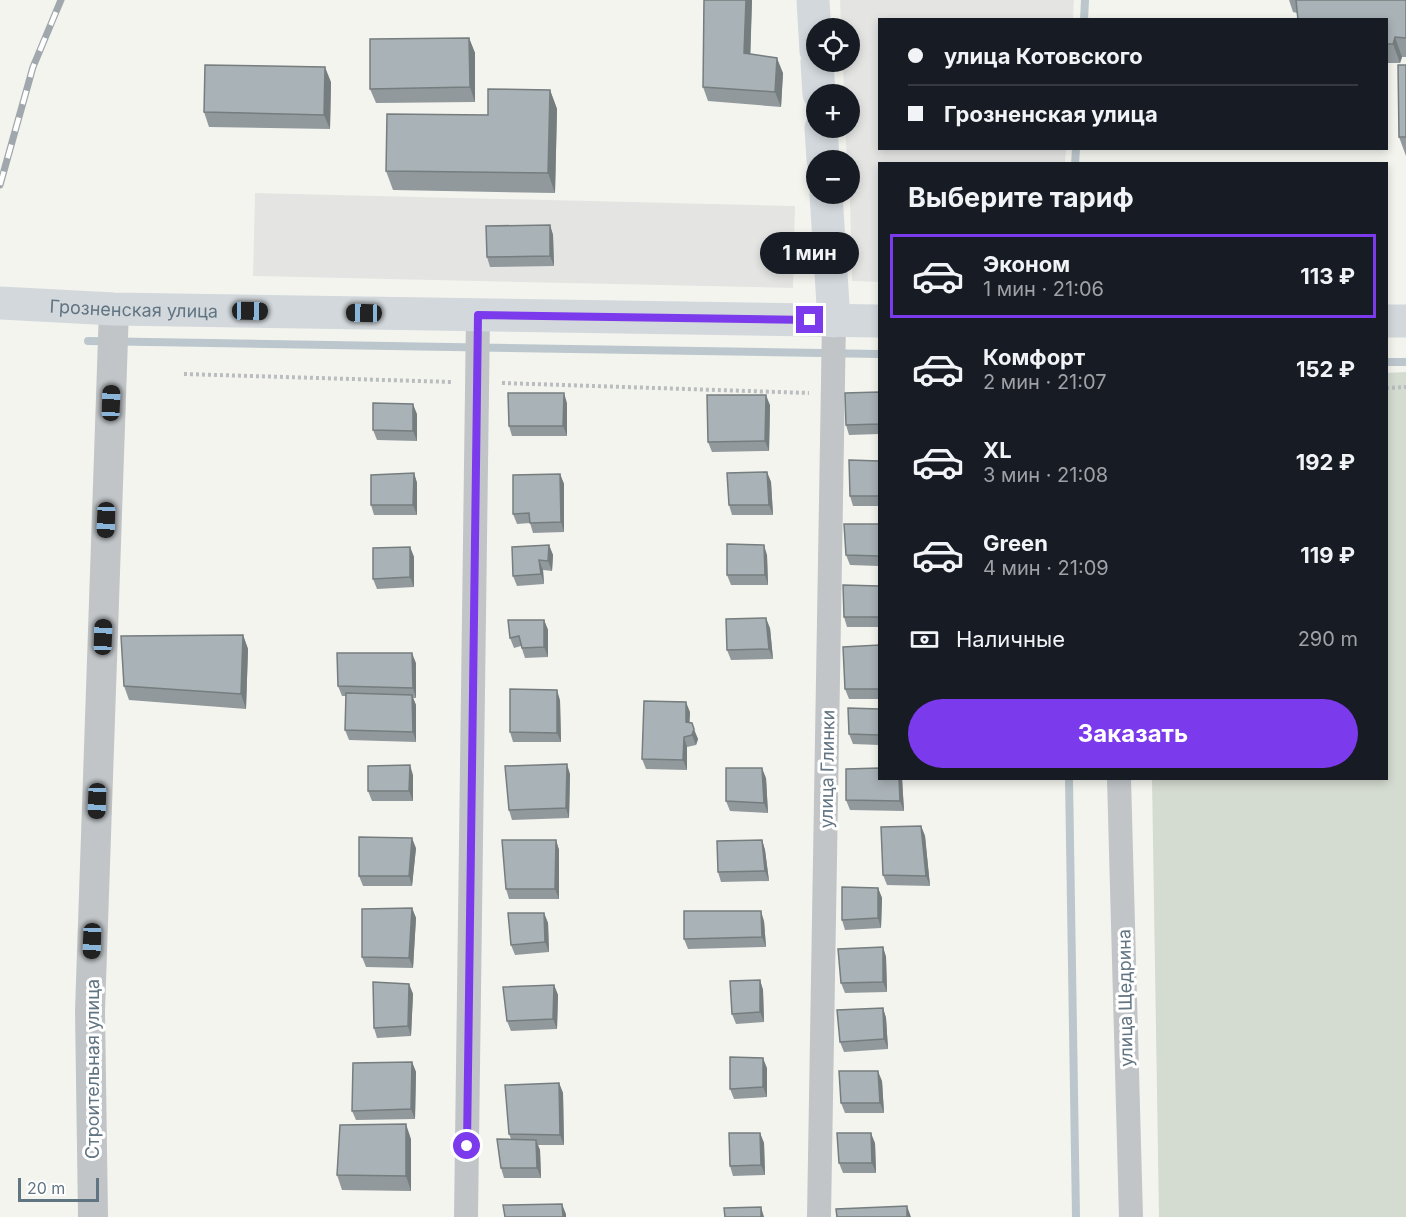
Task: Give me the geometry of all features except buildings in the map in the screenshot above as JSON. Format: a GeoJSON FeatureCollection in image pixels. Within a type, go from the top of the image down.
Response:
{"type":"FeatureCollection","features":[{"type":"Feature","properties":{"kind":"main road"},"geometry":{"type":"LineString","coordinates":[[813,0],[814,18]]}},
{"type":"Feature","properties":{"kind":"main road"},"geometry":{"type":"LineString","coordinates":[[826,204],[834,321]]}},
{"type":"Feature","properties":{"kind":"main road","name":"Грозненская улица"},"geometry":{"type":"LineString","coordinates":[[0,303],[114,309],[878,321]]}},
{"type":"Feature","properties":{"kind":"main road"},"geometry":{"type":"LineString","coordinates":[[1388,321],[1406,321]]}},
{"type":"Feature","properties":{"kind":"street","name":"Строительная улица"},"geometry":{"type":"LineString","coordinates":[[93,1217],[90,1011],[114,309]]}},
{"type":"Feature","properties":{"kind":"street"},"geometry":{"type":"LineString","coordinates":[[466,1217],[478,315]]}},
{"type":"Feature","properties":{"kind":"street","name":"улица Глинки"},"geometry":{"type":"LineString","coordinates":[[819,1217],[834,321]]}},
{"type":"Feature","properties":{"kind":"street","name":"улица Щедрина"},"geometry":{"type":"LineString","coordinates":[[1119,780],[1131,1217]]}},
{"type":"Feature","properties":{"kind":"path"},"geometry":{"type":"LineString","coordinates":[[184,374],[833,393]]}},
{"type":"Feature","properties":{"kind":"path"},"geometry":{"type":"LineString","coordinates":[[1388,388],[1406,387]]}},
{"type":"Feature","properties":{"kind":"shaded area"},"geometry":{"type":"Polygon","coordinates":[[[840,0],[1074,0],[1073,18],[878,18],[878,150],[1066,150],[1065,162],[878,162],[878,282],[852,281],[850,204],[860,204],[860,150],[846,150],[846,138],[860,138],[860,84],[844,84],[843,72],[860,72],[860,18],[841,18],[840,0]]]}},
{"type":"Feature","properties":{"kind":"shaded area"},"geometry":{"type":"Polygon","coordinates":[[[255,193],[795,206],[793,288],[253,276],[255,193]]]}},
{"type":"Feature","properties":{"kind":"shaded area"},"geometry":{"type":"Polygon","coordinates":[[[1406,372],[1406,1217],[1159,1217],[1152,780],[1388,780],[1388,373],[1406,372]]]}},
{"type":"Feature","properties":{"kind":"waterway"},"geometry":{"type":"LineString","coordinates":[[1084,18],[1085,0]]}},
{"type":"Feature","properties":{"kind":"waterway"},"geometry":{"type":"LineString","coordinates":[[1075,162],[1076,150]]}},
{"type":"Feature","properties":{"kind":"waterway"},"geometry":{"type":"LineString","coordinates":[[88,341],[878,354]]}},
{"type":"Feature","properties":{"kind":"waterway"},"geometry":{"type":"LineString","coordinates":[[1388,362],[1406,362]]}},
{"type":"Feature","properties":{"kind":"waterway"},"geometry":{"type":"LineString","coordinates":[[1069,780],[1076,1217]]}},
{"type":"Feature","properties":{"kind":"railway"},"geometry":{"type":"LineString","coordinates":[[0,185],[33,67],[61,0]]}},
{"type":"Feature","properties":{"kind":"route"},"geometry":{"type":"LineString","coordinates":[[467,1146],[478,315],[810,320]]}}]}
